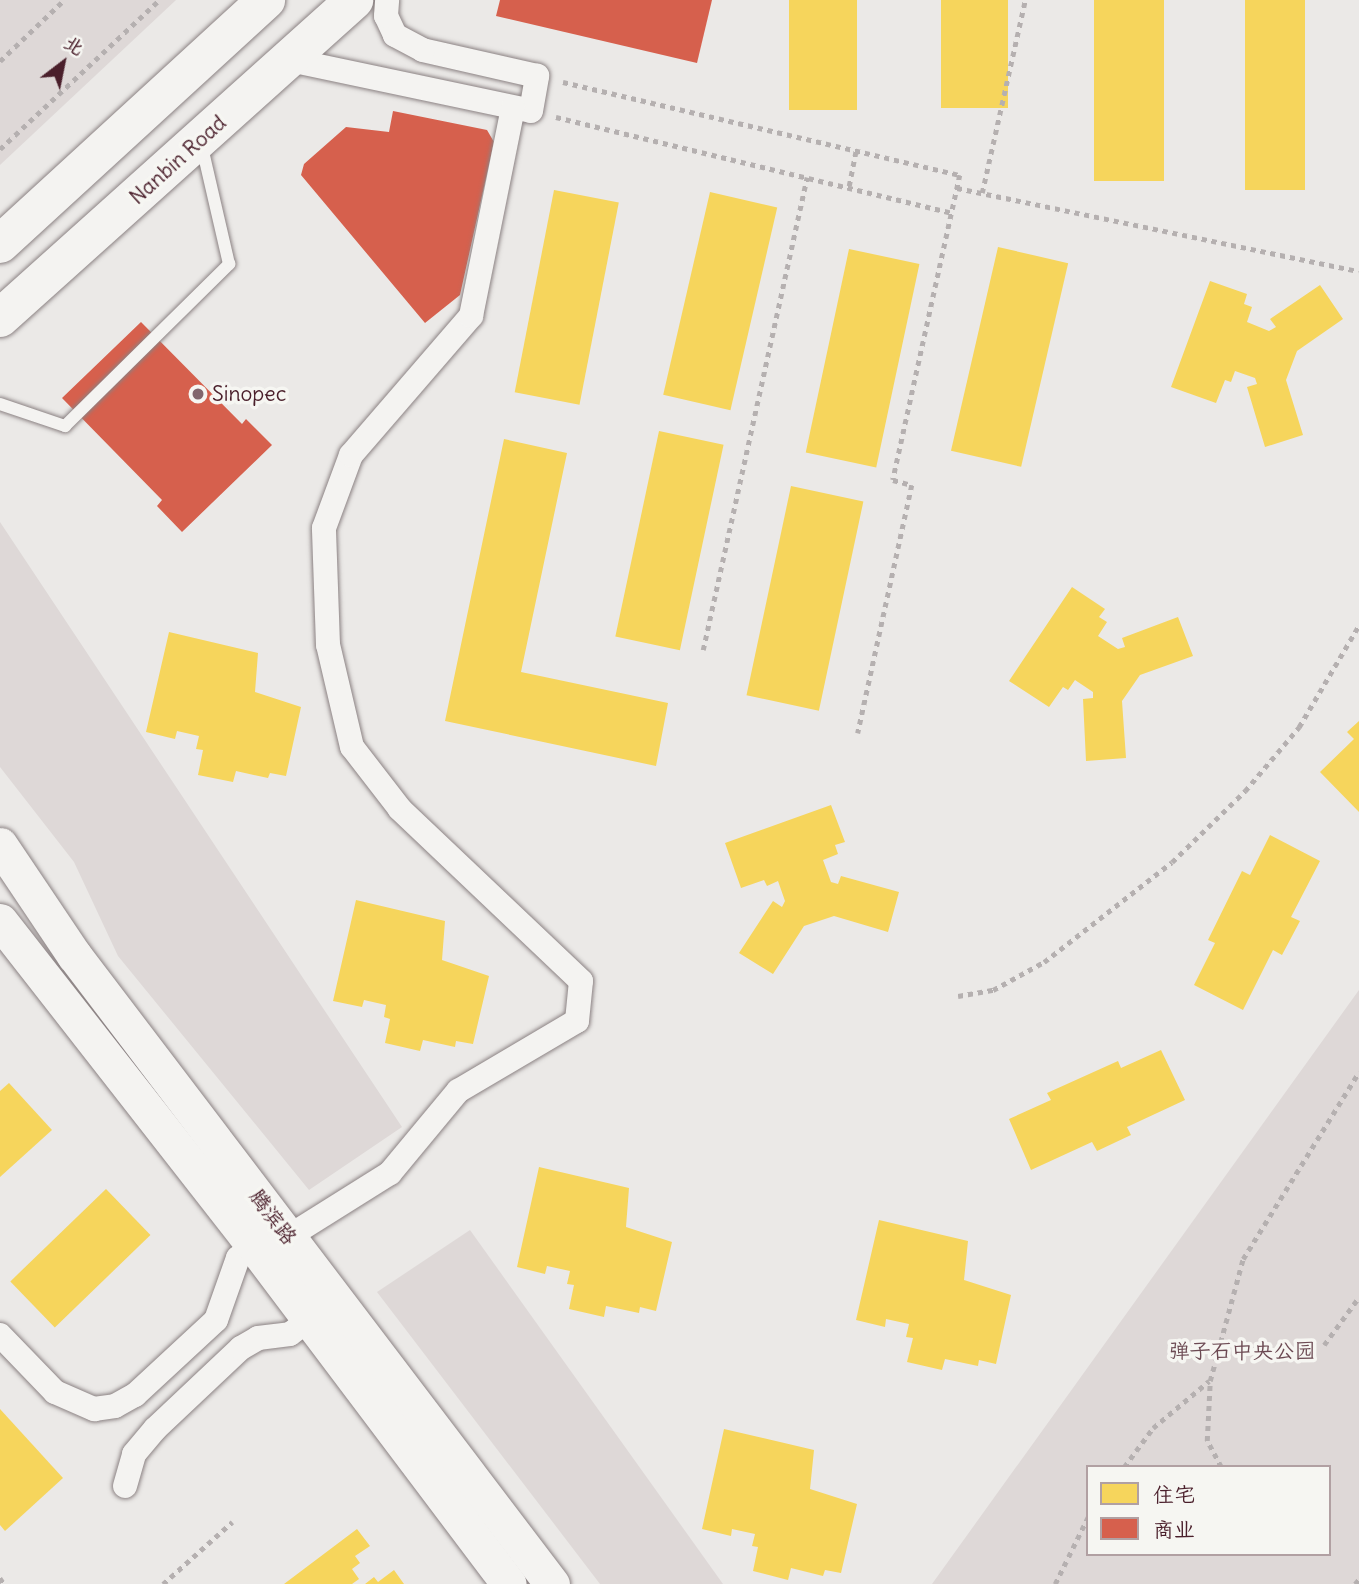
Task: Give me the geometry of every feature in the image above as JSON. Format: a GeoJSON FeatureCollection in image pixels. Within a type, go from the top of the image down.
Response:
{"type":"FeatureCollection","features":[{"type":"Feature","properties":{"kind":"main road"},"geometry":{"type":"LineString","coordinates":[[0,244],[266,0]]}},
{"type":"Feature","properties":{"kind":"main road","name":"Nanbin Road"},"geometry":{"type":"LineString","coordinates":[[0,318],[354,0]]}},
{"type":"Feature","properties":{"kind":"street"},"geometry":{"type":"LineString","coordinates":[[0,1335],[55,1392],[94,1409],[115,1406],[135,1395],[216,1320],[238,1258],[390,1173],[458,1091],[578,1021],[581,981],[400,809],[352,747],[328,645],[324,528],[351,455],[471,316],[522,110],[537,76],[423,50],[396,35],[386,16],[387,0]]}},
{"type":"Feature","properties":{"kind":"street"},"geometry":{"type":"LineString","coordinates":[[290,60],[522,110]]}},
{"type":"Feature","properties":{"kind":"street","name":"腾滨路"},"geometry":{"type":"LineString","coordinates":[[0,845],[74,955],[274,1236],[509,1584]]}},
{"type":"Feature","properties":{"kind":"street","name":"腾滨路"},"geometry":{"type":"LineString","coordinates":[[0,921],[274,1236]]}},
{"type":"Feature","properties":{"kind":"street"},"geometry":{"type":"LineString","coordinates":[[125,1486],[134,1454],[155,1429],[241,1348],[258,1338],[290,1334],[323,1310]]}},
{"type":"Feature","properties":{"kind":"street","name":"腾滨路"},"geometry":{"type":"LineString","coordinates":[[323,1310],[552,1584]]}},
{"type":"Feature","properties":{"kind":"street"},"geometry":{"type":"LineString","coordinates":[[216,1320],[241,1348]]}},
{"type":"Feature","properties":{"kind":"lane"},"geometry":{"type":"LineString","coordinates":[[0,404],[65,426],[229,264],[200,140]]}},
{"type":"Feature","properties":{"kind":"path"},"geometry":{"type":"LineString","coordinates":[[0,61],[64,0]]}},
{"type":"Feature","properties":{"kind":"path"},"geometry":{"type":"LineString","coordinates":[[0,149],[159,0]]}},
{"type":"Feature","properties":{"kind":"path"},"geometry":{"type":"LineString","coordinates":[[982,193],[1025,0]]}},
{"type":"Feature","properties":{"kind":"path"},"geometry":{"type":"LineString","coordinates":[[537,76],[960,176],[893,480],[912,485],[858,733]]}},
{"type":"Feature","properties":{"kind":"path"},"geometry":{"type":"LineString","coordinates":[[522,110],[849,186],[952,213]]}},
{"type":"Feature","properties":{"kind":"path"},"geometry":{"type":"LineString","coordinates":[[849,186],[856,151]]}},
{"type":"Feature","properties":{"kind":"path"},"geometry":{"type":"LineString","coordinates":[[703,650],[807,177]]}},
{"type":"Feature","properties":{"kind":"path"},"geometry":{"type":"LineString","coordinates":[[957,188],[1359,271]]}},
{"type":"Feature","properties":{"kind":"path"},"geometry":{"type":"LineString","coordinates":[[958,996],[993,990],[1044,962],[1172,862],[1245,792],[1299,727],[1359,625]]}},
{"type":"Feature","properties":{"kind":"path"},"geometry":{"type":"LineString","coordinates":[[1220,1465],[1207,1441],[1210,1381],[1243,1259],[1359,1072]]}},
{"type":"Feature","properties":{"kind":"path"},"geometry":{"type":"LineString","coordinates":[[1324,1345],[1359,1297]]}},
{"type":"Feature","properties":{"kind":"path"},"geometry":{"type":"LineString","coordinates":[[1126,1465],[1153,1428],[1210,1381]]}},
{"type":"Feature","properties":{"kind":"path"},"geometry":{"type":"LineString","coordinates":[[1055,1584],[1086,1521]]}},
{"type":"Feature","properties":{"kind":"path"},"geometry":{"type":"LineString","coordinates":[[163,1584],[232,1522]]}},
{"type":"Feature","properties":{"kind":"path"},"geometry":{"type":"LineString","coordinates":[[0,1578],[4,1584]]}},
{"type":"Feature","properties":{"kind":"path"},"geometry":{"type":"LineString","coordinates":[[1354,1584],[1359,1579]]}},
{"type":"Feature","properties":{"kind":"green space"},"geometry":{"type":"Polygon","coordinates":[[[0,0],[176,0],[0,165],[0,0]]]}},
{"type":"Feature","properties":{"kind":"green space"},"geometry":{"type":"Polygon","coordinates":[[[0,522],[402,1127],[309,1190],[118,956],[74,862],[0,767],[0,522]]]}},
{"type":"Feature","properties":{"kind":"green space","name":"弹子石中央公园"},"geometry":{"type":"Polygon","coordinates":[[[1359,990],[1359,1584],[932,1584],[1359,990]]]}},
{"type":"Feature","properties":{"kind":"green space"},"geometry":{"type":"Polygon","coordinates":[[[470,1230],[723,1584],[600,1584],[377,1292],[470,1230]]]}},
{"type":"Feature","properties":{"kind":"building: 住宅"},"geometry":{"type":"Polygon","coordinates":[[[789,0],[857,0],[857,110],[789,110],[789,0]]]}},
{"type":"Feature","properties":{"kind":"building: 住宅"},"geometry":{"type":"Polygon","coordinates":[[[941,0],[1008,0],[1008,108],[941,108],[941,0]]]}},
{"type":"Feature","properties":{"kind":"building: 住宅"},"geometry":{"type":"Polygon","coordinates":[[[1094,0],[1164,0],[1164,181],[1094,181],[1094,0]]]}},
{"type":"Feature","properties":{"kind":"building: 住宅"},"geometry":{"type":"Polygon","coordinates":[[[1245,0],[1305,0],[1305,190],[1245,190],[1245,0]]]}},
{"type":"Feature","properties":{"kind":"building: 住宅"},"geometry":{"type":"Polygon","coordinates":[[[554,190],[619,203],[579,405],[515,392],[554,190]]]}},
{"type":"Feature","properties":{"kind":"building: 住宅"},"geometry":{"type":"Polygon","coordinates":[[[710,192],[777,208],[730,410],[663,395],[710,192]]]}},
{"type":"Feature","properties":{"kind":"building: 住宅"},"geometry":{"type":"Polygon","coordinates":[[[998,247],[1068,263],[1021,467],[951,451],[998,247]]]}},
{"type":"Feature","properties":{"kind":"building: 住宅"},"geometry":{"type":"Polygon","coordinates":[[[849,249],[919,264],[876,467],[806,452],[849,249]]]}},
{"type":"Feature","properties":{"kind":"building: 住宅"},"geometry":{"type":"Polygon","coordinates":[[[1210,281],[1247,294],[1244,304],[1252,307],[1247,322],[1269,331],[1276,327],[1270,319],[1320,285],[1343,319],[1297,351],[1286,380],[1303,435],[1265,447],[1247,387],[1257,384],[1255,378],[1235,371],[1231,382],[1225,380],[1216,403],[1171,387],[1210,281]]]}},
{"type":"Feature","properties":{"kind":"building: 住宅"},"geometry":{"type":"Polygon","coordinates":[[[659,431],[724,445],[680,650],[615,636],[659,431]]]}},
{"type":"Feature","properties":{"kind":"building: 住宅"},"geometry":{"type":"Polygon","coordinates":[[[504,439],[567,453],[521,672],[668,703],[656,766],[445,721],[504,439]]]}},
{"type":"Feature","properties":{"kind":"building: 住宅"},"geometry":{"type":"Polygon","coordinates":[[[791,486],[863,501],[819,711],[747,695],[791,486]]]}},
{"type":"Feature","properties":{"kind":"building: 住宅"},"geometry":{"type":"Polygon","coordinates":[[[1072,587],[1105,609],[1099,617],[1107,622],[1098,636],[1118,649],[1125,647],[1122,638],[1178,617],[1193,656],[1140,675],[1122,701],[1126,758],[1086,761],[1083,699],[1093,698],[1093,692],[1075,680],[1068,690],[1063,687],[1049,707],[1009,681],[1072,587]]]}},
{"type":"Feature","properties":{"kind":"building: 住宅"},"geometry":{"type":"Polygon","coordinates":[[[169,632],[258,653],[255,692],[301,707],[286,776],[270,773],[268,778],[236,771],[233,782],[198,775],[203,750],[196,749],[199,736],[177,731],[175,739],[146,732],[169,632]]]}},
{"type":"Feature","properties":{"kind":"building: 住宅"},"geometry":{"type":"Polygon","coordinates":[[[1359,721],[1359,812],[1320,772],[1354,739],[1347,732],[1359,721]]]}},
{"type":"Feature","properties":{"kind":"building: 住宅"},"geometry":{"type":"Polygon","coordinates":[[[831,805],[845,842],[835,845],[838,854],[823,860],[831,882],[838,884],[841,876],[899,892],[888,932],[834,916],[804,926],[773,974],[739,953],[773,901],[782,907],[785,901],[778,881],[767,886],[764,880],[741,888],[725,843],[831,805]]]}},
{"type":"Feature","properties":{"kind":"building: 住宅"},"geometry":{"type":"Polygon","coordinates":[[[1270,835],[1320,861],[1291,917],[1300,921],[1282,955],[1273,950],[1243,1010],[1194,985],[1215,943],[1208,940],[1242,871],[1250,875],[1270,835]]]}},
{"type":"Feature","properties":{"kind":"building: 住宅"},"geometry":{"type":"Polygon","coordinates":[[[356,900],[445,921],[442,960],[489,976],[473,1044],[456,1041],[455,1047],[423,1040],[420,1051],[385,1043],[390,1019],[384,1017],[386,1005],[364,1000],[362,1007],[333,1001],[356,900]]]}},
{"type":"Feature","properties":{"kind":"building: 住宅"},"geometry":{"type":"Polygon","coordinates":[[[1161,1050],[1185,1100],[1127,1127],[1131,1135],[1097,1151],[1092,1142],[1031,1170],[1009,1119],[1051,1100],[1047,1093],[1118,1061],[1121,1068],[1161,1050]]]}},
{"type":"Feature","properties":{"kind":"building: 住宅"},"geometry":{"type":"Polygon","coordinates":[[[9,1083],[52,1130],[0,1177],[0,1091],[9,1083]]]}},
{"type":"Feature","properties":{"kind":"building: 住宅"},"geometry":{"type":"Polygon","coordinates":[[[539,1167],[629,1188],[626,1227],[672,1242],[656,1311],[640,1307],[639,1313],[606,1306],[604,1317],[569,1309],[574,1285],[567,1284],[570,1271],[547,1266],[545,1274],[517,1267],[539,1167]]]}},
{"type":"Feature","properties":{"kind":"building: 住宅"},"geometry":{"type":"Polygon","coordinates":[[[106,1189],[150,1235],[55,1327],[10,1281],[106,1189]]]}},
{"type":"Feature","properties":{"kind":"building: 住宅"},"geometry":{"type":"Polygon","coordinates":[[[879,1220],[968,1241],[964,1280],[1011,1295],[996,1364],[979,1360],[978,1366],[945,1359],[942,1370],[907,1362],[913,1338],[906,1337],[909,1324],[886,1319],[885,1327],[856,1320],[879,1220]]]}},
{"type":"Feature","properties":{"kind":"building: 住宅"},"geometry":{"type":"Polygon","coordinates":[[[0,1409],[63,1478],[5,1531],[0,1525],[0,1409]]]}},
{"type":"Feature","properties":{"kind":"building: 住宅"},"geometry":{"type":"Polygon","coordinates":[[[724,1429],[814,1450],[810,1489],[857,1504],[841,1573],[825,1570],[823,1576],[791,1568],[788,1580],[753,1571],[758,1547],[752,1546],[755,1534],[732,1529],[731,1536],[702,1529],[724,1429]]]}},
{"type":"Feature","properties":{"kind":"building: 住宅"},"geometry":{"type":"Polygon","coordinates":[[[357,1529],[370,1546],[355,1556],[360,1563],[352,1569],[359,1579],[352,1584],[284,1584],[357,1529]]]}},
{"type":"Feature","properties":{"kind":"building: 住宅"},"geometry":{"type":"Polygon","coordinates":[[[394,1570],[404,1584],[365,1584],[374,1577],[378,1582],[394,1570]]]}},
{"type":"Feature","properties":{"kind":"building: 商业"},"geometry":{"type":"Polygon","coordinates":[[[500,0],[712,0],[697,63],[496,16],[500,0]]]}},
{"type":"Feature","properties":{"kind":"building: 商业"},"geometry":{"type":"Polygon","coordinates":[[[393,111],[487,130],[494,142],[460,295],[425,323],[301,175],[304,164],[346,127],[389,132],[393,111]]]}},
{"type":"Feature","properties":{"kind":"building: 商业"},"geometry":{"type":"Polygon","coordinates":[[[141,322],[242,424],[246,419],[272,445],[182,532],[157,506],[162,500],[62,398],[141,322]]]}},
{"type":"Feature","properties":{"kind":"place","name":"Sinopec"},"geometry":{"type":"Point","coordinates":[198,394]}}]}
